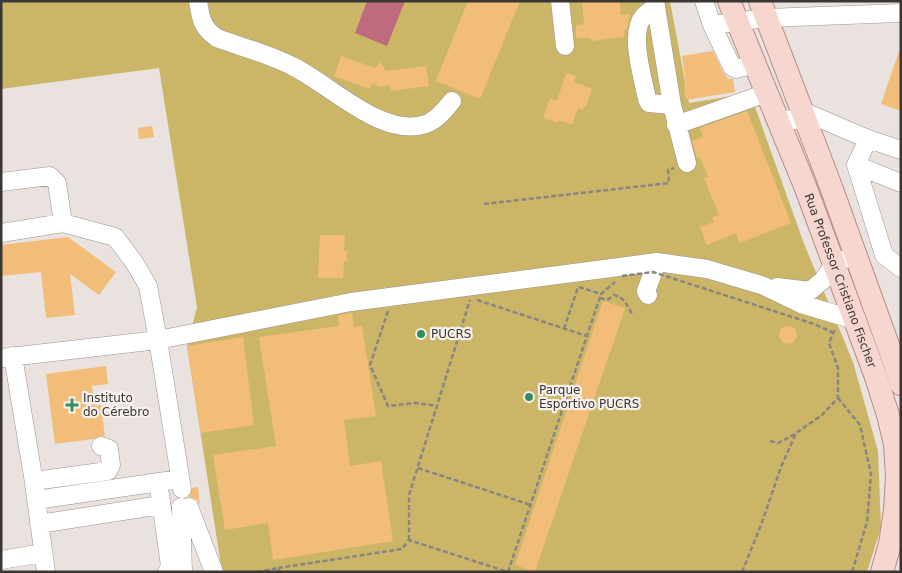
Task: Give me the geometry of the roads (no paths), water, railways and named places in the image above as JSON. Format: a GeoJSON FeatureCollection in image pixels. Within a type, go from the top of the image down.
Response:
{"type":"FeatureCollection","features":[{"type":"Feature","properties":{"kind":"main road","name":"Rua Professor Cristiano Fischer"},"geometry":{"type":"LineString","coordinates":[[729,1],[736,22],[805,186],[834,264],[846,317],[876,377],[894,444],[897,477],[895,510],[890,544],[882,572]]}},
{"type":"Feature","properties":{"kind":"main road","name":"Rua Professor Cristiano Fischer"},"geometry":{"type":"LineString","coordinates":[[763,10],[855,255],[901,384]]}},
{"type":"Feature","properties":{"kind":"main road"},"geometry":{"type":"LineString","coordinates":[[777,118],[800,110]]}},
{"type":"Feature","properties":{"kind":"main road"},"geometry":{"type":"LineString","coordinates":[[894,444],[901,466]]}},
{"type":"Feature","properties":{"kind":"street"},"geometry":{"type":"LineString","coordinates":[[198,1],[203,25],[216,38],[292,66],[382,120],[408,127],[427,124],[441,114],[452,102]]}},
{"type":"Feature","properties":{"kind":"street"},"geometry":{"type":"LineString","coordinates":[[560,1],[565,46]]}},
{"type":"Feature","properties":{"kind":"street"},"geometry":{"type":"LineString","coordinates":[[704,1],[712,26],[734,69],[755,64]]}},
{"type":"Feature","properties":{"kind":"street"},"geometry":{"type":"LineString","coordinates":[[655,4],[643,17],[637,30],[637,41],[649,103],[672,105]]}},
{"type":"Feature","properties":{"kind":"street"},"geometry":{"type":"LineString","coordinates":[[655,4],[672,105],[687,163]]}},
{"type":"Feature","properties":{"kind":"street"},"geometry":{"type":"LineString","coordinates":[[712,26],[736,22],[763,10],[901,13]]}},
{"type":"Feature","properties":{"kind":"street"},"geometry":{"type":"LineString","coordinates":[[676,124],[767,93]]}},
{"type":"Feature","properties":{"kind":"street"},"geometry":{"type":"LineString","coordinates":[[800,110],[868,139],[901,150]]}},
{"type":"Feature","properties":{"kind":"street"},"geometry":{"type":"LineString","coordinates":[[868,139],[856,165],[884,256],[901,268]]}},
{"type":"Feature","properties":{"kind":"street"},"geometry":{"type":"LineString","coordinates":[[856,165],[901,183]]}},
{"type":"Feature","properties":{"kind":"street"},"geometry":{"type":"LineString","coordinates":[[1,182],[50,176],[55,178],[63,223]]}},
{"type":"Feature","properties":{"kind":"street"},"geometry":{"type":"LineString","coordinates":[[1,233],[63,223],[115,237],[134,262],[148,286],[181,484],[160,482],[36,500]]}},
{"type":"Feature","properties":{"kind":"street"},"geometry":{"type":"LineString","coordinates":[[764,286],[810,291],[823,280],[834,264],[855,255]]}},
{"type":"Feature","properties":{"kind":"street"},"geometry":{"type":"LineString","coordinates":[[648,295],[646,291],[657,262]]}},
{"type":"Feature","properties":{"kind":"street"},"geometry":{"type":"LineString","coordinates":[[46,572],[34,481],[7,357],[158,340],[351,302],[657,262],[707,268],[764,286],[801,304],[846,317]]}},
{"type":"Feature","properties":{"kind":"street"},"geometry":{"type":"LineString","coordinates":[[34,481],[108,471],[111,465],[109,449],[101,446]]}},
{"type":"Feature","properties":{"kind":"street"},"geometry":{"type":"LineString","coordinates":[[160,482],[161,505],[170,566],[167,572]]}},
{"type":"Feature","properties":{"kind":"street"},"geometry":{"type":"LineString","coordinates":[[39,524],[161,505]]}},
{"type":"Feature","properties":{"kind":"street"},"geometry":{"type":"LineString","coordinates":[[183,572],[185,507],[214,572]]}},
{"type":"Feature","properties":{"kind":"street"},"geometry":{"type":"LineString","coordinates":[[1,560],[43,553]]}},
{"type":"Feature","properties":{"kind":"place","name":"PUCRS"},"geometry":{"type":"Point","coordinates":[421,334]}},
{"type":"Feature","properties":{"kind":"place","name":"Parque Esportivo PUCRS"},"geometry":{"type":"Point","coordinates":[529,397]}},
{"type":"Feature","properties":{"kind":"place","name":"Instituto do Cérebro"},"geometry":{"type":"Point","coordinates":[72,405]}}]}
